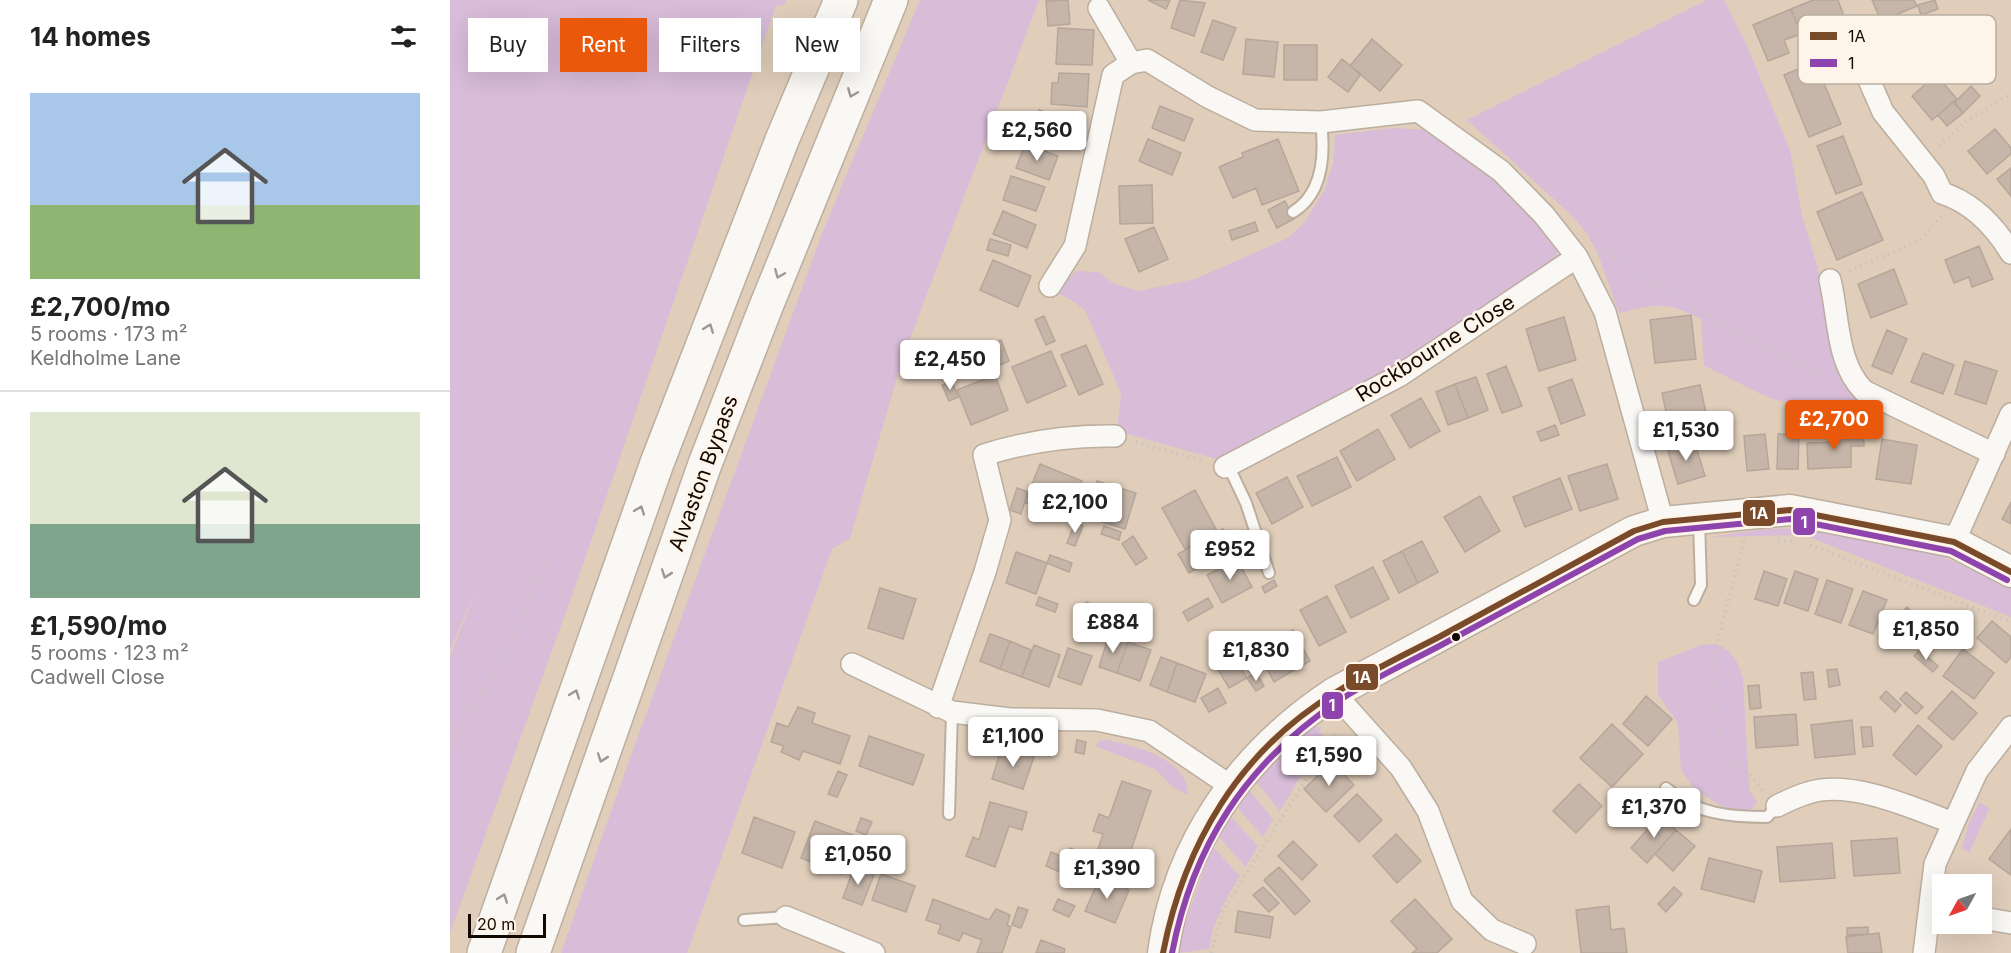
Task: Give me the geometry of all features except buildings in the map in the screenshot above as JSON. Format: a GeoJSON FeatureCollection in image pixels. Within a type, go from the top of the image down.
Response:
{"type":"FeatureCollection","features":[{"type":"Feature","properties":{"kind":"highway"},"geometry":{"type":"LineString","coordinates":[[484,953],[657,463],[770,172],[841,0]]}},
{"type":"Feature","properties":{"kind":"highway","name":"Alvaston Bypass"},"geometry":{"type":"LineString","coordinates":[[533,953],[705,464],[769,298],[891,0]]}},
{"type":"Feature","properties":{"kind":"street"},"geometry":{"type":"LineString","coordinates":[[1099,8],[1131,63]]}},
{"type":"Feature","properties":{"kind":"street"},"geometry":{"type":"LineString","coordinates":[[1050,286],[1075,246],[1113,75],[1131,63],[1147,60],[1208,97],[1255,120],[1321,122],[1418,111],[1502,171],[1544,215],[1575,253],[1605,312],[1663,522]]}},
{"type":"Feature","properties":{"kind":"street"},"geometry":{"type":"LineString","coordinates":[[1871,84],[1883,112],[1934,176],[1942,193],[1961,199],[1997,230],[2011,253]]}},
{"type":"Feature","properties":{"kind":"street","name":"Rockbourne Close"},"geometry":{"type":"LineString","coordinates":[[1227,466],[1399,376],[1575,253]]}},
{"type":"Feature","properties":{"kind":"street"},"geometry":{"type":"LineString","coordinates":[[1830,280],[1844,361],[1854,381],[1864,391],[1994,454]]}},
{"type":"Feature","properties":{"kind":"street"},"geometry":{"type":"LineString","coordinates":[[1954,542],[2011,414]]}},
{"type":"Feature","properties":{"kind":"street"},"geometry":{"type":"LineString","coordinates":[[945,710],[1000,520],[984,455],[1048,439],[1079,435],[1115,436]]}},
{"type":"Feature","properties":{"kind":"street"},"geometry":{"type":"LineString","coordinates":[[1163,953],[1167,922],[1204,828],[1263,747],[1305,712],[1342,702],[1635,531],[1663,522],[1699,531],[1750,532],[1790,510],[1954,542],[2011,572]]}},
{"type":"Feature","properties":{"kind":"street"},"geometry":{"type":"LineString","coordinates":[[852,664],[945,710],[1010,719],[1097,720],[1149,731],[1232,787]]}},
{"type":"Feature","properties":{"kind":"street"},"geometry":{"type":"LineString","coordinates":[[1342,702],[1401,768],[1428,811],[1462,901],[1492,930],[1526,948]]}},
{"type":"Feature","properties":{"kind":"street"},"geometry":{"type":"LineString","coordinates":[[1935,874],[1935,864],[1977,771],[2011,727]]}},
{"type":"Feature","properties":{"kind":"street"},"geometry":{"type":"LineString","coordinates":[[1777,806],[1809,792],[1840,790],[1888,798],[1953,823]]}},
{"type":"Feature","properties":{"kind":"street"},"geometry":{"type":"LineString","coordinates":[[786,917],[850,948],[874,953]]}},
{"type":"Feature","properties":{"kind":"street"},"geometry":{"type":"LineString","coordinates":[[1992,920],[2011,923]]}},
{"type":"Feature","properties":{"kind":"street"},"geometry":{"type":"LineString","coordinates":[[1924,953],[1932,924]]}},
{"type":"Feature","properties":{"kind":"lane"},"geometry":{"type":"LineString","coordinates":[[1293,212],[1303,206],[1315,188],[1321,169],[1324,144],[1321,122]]}},
{"type":"Feature","properties":{"kind":"lane"},"geometry":{"type":"LineString","coordinates":[[1227,466],[1246,503],[1269,573]]}},
{"type":"Feature","properties":{"kind":"lane"},"geometry":{"type":"LineString","coordinates":[[1694,600],[1701,585],[1699,531]]}},
{"type":"Feature","properties":{"kind":"lane"},"geometry":{"type":"LineString","coordinates":[[945,710],[949,814]]}},
{"type":"Feature","properties":{"kind":"lane"},"geometry":{"type":"LineString","coordinates":[[1666,788],[1678,798],[1720,815],[1767,817],[1777,806]]}},
{"type":"Feature","properties":{"kind":"lane"},"geometry":{"type":"LineString","coordinates":[[744,920],[786,917]]}},
{"type":"Feature","properties":{"kind":"path"},"geometry":{"type":"LineString","coordinates":[[1922,162],[1968,120],[2011,94]]}},
{"type":"Feature","properties":{"kind":"path"},"geometry":{"type":"LineString","coordinates":[[1830,280],[1919,241],[1947,211],[1952,196]]}},
{"type":"Feature","properties":{"kind":"path"},"geometry":{"type":"LineString","coordinates":[[1575,253],[1589,244],[1702,312],[1850,388],[1864,391]]}},
{"type":"Feature","properties":{"kind":"path"},"geometry":{"type":"LineString","coordinates":[[1115,436],[1227,466]]}},
{"type":"Feature","properties":{"kind":"path"},"geometry":{"type":"LineString","coordinates":[[1699,531],[1750,532],[1713,658],[1715,703],[1722,752],[1746,771],[1777,806]]}},
{"type":"Feature","properties":{"kind":"path"},"geometry":{"type":"LineString","coordinates":[[1767,542],[1801,541],[2011,622]]}},
{"type":"Feature","properties":{"kind":"path"},"geometry":{"type":"LineString","coordinates":[[450,747],[510,645],[554,544]]}},
{"type":"Feature","properties":{"kind":"path"},"geometry":{"type":"LineString","coordinates":[[1211,953],[1222,910],[1342,702]]}},
{"type":"Feature","properties":{"kind":"shaded area"},"geometry":{"type":"Polygon","coordinates":[[[450,0],[786,0],[783,6],[776,5],[761,48],[761,18],[659,18],[659,72],[753,72],[580,573],[450,933],[450,656],[478,585],[450,650],[450,0]]]}},
{"type":"Feature","properties":{"kind":"shaded area"},"geometry":{"type":"Polygon","coordinates":[[[920,0],[1039,0],[903,357],[850,538],[832,549],[687,953],[561,953],[823,231],[920,0]]]}},
{"type":"Feature","properties":{"kind":"shaded area"},"geometry":{"type":"Polygon","coordinates":[[[1707,0],[1724,0],[1747,46],[1790,150],[1802,215],[1856,397],[1856,406],[1789,403],[1760,393],[1704,366],[1701,319],[1678,309],[1669,306],[1653,306],[1619,313],[1598,254],[1587,233],[1569,213],[1467,120],[1707,0]]]}},
{"type":"Feature","properties":{"kind":"shaded area"},"geometry":{"type":"Polygon","coordinates":[[[1393,128],[1426,130],[1482,169],[1533,216],[1555,243],[1558,257],[1550,268],[1398,373],[1227,462],[1117,431],[1121,393],[1086,312],[1060,294],[1064,282],[1077,271],[1099,272],[1114,284],[1140,291],[1195,279],[1286,239],[1304,223],[1324,191],[1333,163],[1335,135],[1393,128]]]}},
{"type":"Feature","properties":{"kind":"shaded area"},"geometry":{"type":"Polygon","coordinates":[[[1814,528],[1927,549],[2011,588],[2011,617],[1804,535],[1709,537],[1765,529],[1814,528]]]}},
{"type":"Feature","properties":{"kind":"shaded area"},"geometry":{"type":"Polygon","coordinates":[[[1717,644],[1734,658],[1743,679],[1749,789],[1757,802],[1748,813],[1719,805],[1693,787],[1681,770],[1678,723],[1658,695],[1658,662],[1701,645],[1717,644]]]}},
{"type":"Feature","properties":{"kind":"shaded area"},"geometry":{"type":"Polygon","coordinates":[[[1312,727],[1322,727],[1319,732],[1324,736],[1280,811],[1256,782],[1303,731],[1312,727]]]}},
{"type":"Feature","properties":{"kind":"shaded area"},"geometry":{"type":"Polygon","coordinates":[[[1106,740],[1145,750],[1170,763],[1186,782],[1188,795],[1173,787],[1155,769],[1095,746],[1099,741],[1106,740]]]}},
{"type":"Feature","properties":{"kind":"shaded area"},"geometry":{"type":"Polygon","coordinates":[[[1249,790],[1273,819],[1263,837],[1235,805],[1249,790]]]}},
{"type":"Feature","properties":{"kind":"shaded area"},"geometry":{"type":"Polygon","coordinates":[[[1980,802],[1989,809],[1969,853],[1962,848],[1969,823],[1980,802]]]}},
{"type":"Feature","properties":{"kind":"shaded area"},"geometry":{"type":"Polygon","coordinates":[[[1230,816],[1258,846],[1246,867],[1218,836],[1230,816]]]}},
{"type":"Feature","properties":{"kind":"shaded area"},"geometry":{"type":"Polygon","coordinates":[[[1212,846],[1240,876],[1220,911],[1209,949],[1178,953],[1181,935],[1212,846]]]}},
{"type":"Feature","properties":{"kind":"transit line","name":"1A"},"geometry":{"type":"LineString","coordinates":[[1163,953],[1172,913],[1185,875],[1201,839],[1221,804],[1244,772],[1301,716],[1348,685],[1634,531],[1663,522],[1790,510],[1954,542],[2011,572]]}},
{"type":"Feature","properties":{"kind":"transit line","name":"1"},"geometry":{"type":"LineString","coordinates":[[1172,953],[1181,914],[1209,842],[1228,810],[1250,780],[1305,726],[1363,686],[1638,539],[1665,531],[1790,519],[1951,551],[2007,580]]}}]}
